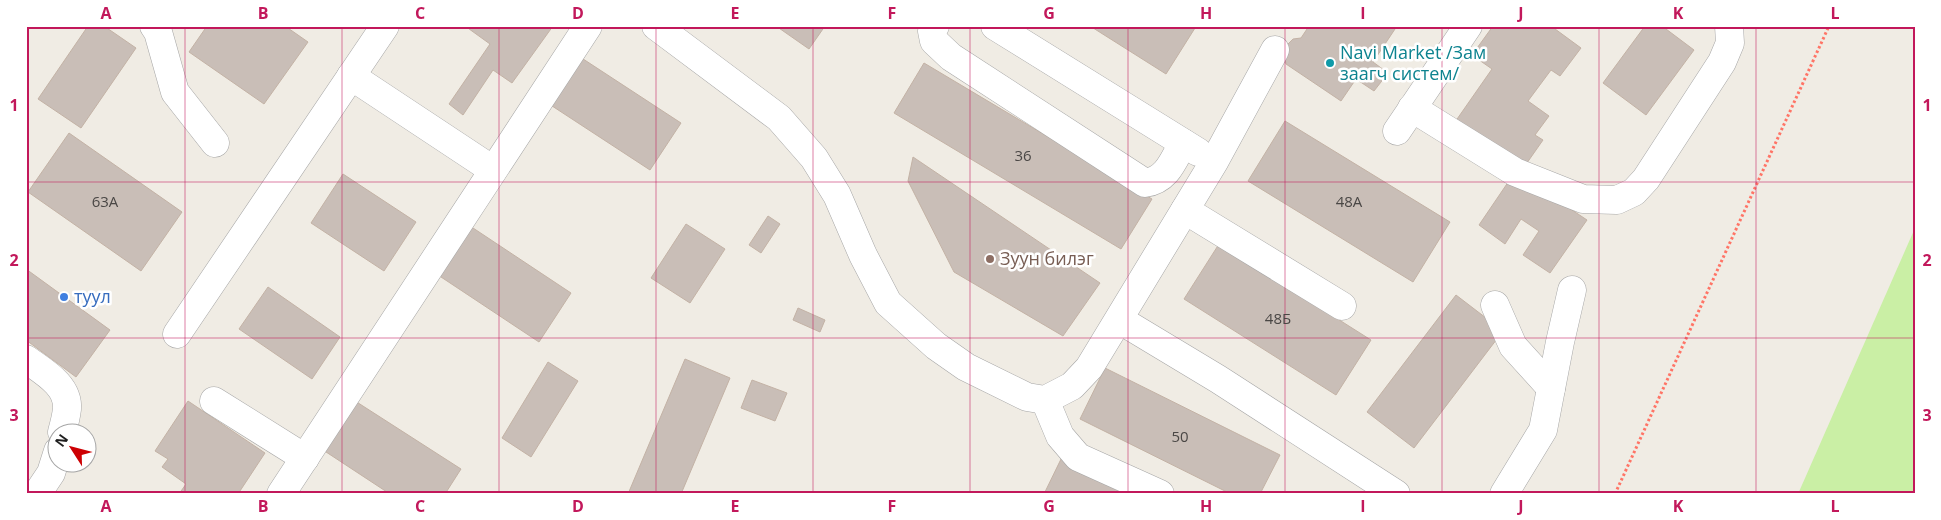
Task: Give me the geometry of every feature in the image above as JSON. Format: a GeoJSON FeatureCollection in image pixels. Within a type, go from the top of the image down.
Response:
{"type":"FeatureCollection","features":[{"type":"Feature","properties":{"kind":"street"},"geometry":{"type":"LineString","coordinates":[[154,26],[158,32],[175,92],[215,143]]}},
{"type":"Feature","properties":{"kind":"street"},"geometry":{"type":"LineString","coordinates":[[177,334],[385,26]]}},
{"type":"Feature","properties":{"kind":"street"},"geometry":{"type":"LineString","coordinates":[[281,494],[588,26]]}},
{"type":"Feature","properties":{"kind":"street"},"geometry":{"type":"LineString","coordinates":[[656,26],[779,118],[814,158],[837,195],[863,256],[888,302],[936,346],[966,367],[1027,397],[1045,400],[1072,386],[1089,368],[1120,320],[1214,162],[1275,50]]}},
{"type":"Feature","properties":{"kind":"street"},"geometry":{"type":"LineString","coordinates":[[935,26],[932,31],[934,41],[951,57],[1145,183],[1159,180],[1171,165],[1183,143]]}},
{"type":"Feature","properties":{"kind":"street"},"geometry":{"type":"LineString","coordinates":[[995,26],[1214,162]]}},
{"type":"Feature","properties":{"kind":"street"},"geometry":{"type":"LineString","coordinates":[[1397,131],[1468,26]]}},
{"type":"Feature","properties":{"kind":"street"},"geometry":{"type":"LineString","coordinates":[[1412,108],[1515,172],[1583,199],[1617,200],[1634,192],[1646,179],[1722,62],[1730,43],[1729,26]]}},
{"type":"Feature","properties":{"kind":"street"},"geometry":{"type":"LineString","coordinates":[[351,76],[493,170]]}},
{"type":"Feature","properties":{"kind":"street"},"geometry":{"type":"LineString","coordinates":[[1185,210],[1342,306]]}},
{"type":"Feature","properties":{"kind":"street"},"geometry":{"type":"LineString","coordinates":[[1504,494],[1543,430],[1572,290]]}},
{"type":"Feature","properties":{"kind":"street"},"geometry":{"type":"LineString","coordinates":[[1495,305],[1513,346],[1551,388]]}},
{"type":"Feature","properties":{"kind":"street"},"geometry":{"type":"LineString","coordinates":[[1120,320],[1218,379],[1396,494]]}},
{"type":"Feature","properties":{"kind":"street"},"geometry":{"type":"LineString","coordinates":[[26,359],[56,382],[64,394],[67,407],[64,422]]}},
{"type":"Feature","properties":{"kind":"street"},"geometry":{"type":"LineString","coordinates":[[1045,400],[1060,436],[1078,457],[1160,494]]}},
{"type":"Feature","properties":{"kind":"street"},"geometry":{"type":"LineString","coordinates":[[214,401],[305,458]]}},
{"type":"Feature","properties":{"kind":"street"},"geometry":{"type":"LineString","coordinates":[[36,494],[51,472]]}},
{"type":"Feature","properties":{"kind":"path"},"geometry":{"type":"LineString","coordinates":[[1615,494],[1830,26]]}},
{"type":"Feature","properties":{"kind":"green space"},"geometry":{"type":"Polygon","coordinates":[[[1915,228],[1915,494],[1798,494],[1915,228]]]}},
{"type":"Feature","properties":{"kind":"building"},"geometry":{"type":"Polygon","coordinates":[[[88,26],[104,26],[136,48],[81,128],[38,99],[88,26]]]}},
{"type":"Feature","properties":{"kind":"building"},"geometry":{"type":"Polygon","coordinates":[[[207,26],[285,26],[308,42],[264,104],[189,52],[207,26]]]}},
{"type":"Feature","properties":{"kind":"building"},"geometry":{"type":"Polygon","coordinates":[[[465,26],[553,26],[512,83],[493,70],[463,115],[449,104],[490,44],[465,26]]]}},
{"type":"Feature","properties":{"kind":"building"},"geometry":{"type":"Polygon","coordinates":[[[776,26],[825,26],[809,49],[776,26]]]}},
{"type":"Feature","properties":{"kind":"building"},"geometry":{"type":"Polygon","coordinates":[[[1090,26],[1192,26],[1195,28],[1166,74],[1090,26]]]}},
{"type":"Feature","properties":{"kind":"building","name":"Navi Market /Зам заагч систем/"},"geometry":{"type":"Polygon","coordinates":[[[1309,26],[1397,26],[1373,62],[1388,73],[1374,91],[1356,79],[1341,101],[1286,64],[1284,54],[1287,45],[1293,39],[1301,38],[1309,26]]]}},
{"type":"Feature","properties":{"kind":"building"},"geometry":{"type":"Polygon","coordinates":[[[1493,26],[1551,26],[1581,48],[1560,76],[1551,70],[1528,101],[1549,116],[1535,135],[1543,140],[1522,170],[1455,122],[1492,69],[1472,55],[1493,26]]]}},
{"type":"Feature","properties":{"kind":"building"},"geometry":{"type":"Polygon","coordinates":[[[1645,26],[1662,26],[1694,50],[1646,115],[1603,83],[1645,26]]]}},
{"type":"Feature","properties":{"kind":"building"},"geometry":{"type":"Polygon","coordinates":[[[577,55],[681,123],[650,170],[546,102],[577,55]]]}},
{"type":"Feature","properties":{"kind":"building"},"geometry":{"type":"Polygon","coordinates":[[[924,63],[1152,199],[1121,249],[894,113],[924,63]]]}},
{"type":"Feature","properties":{"kind":"building"},"geometry":{"type":"Polygon","coordinates":[[[1285,121],[1450,222],[1413,282],[1248,181],[1285,121]]]}},
{"type":"Feature","properties":{"kind":"building"},"geometry":{"type":"Polygon","coordinates":[[[69,133],[182,212],[141,271],[28,192],[69,133]]]}},
{"type":"Feature","properties":{"kind":"building"},"geometry":{"type":"Polygon","coordinates":[[[913,157],[1100,283],[1063,336],[954,272],[908,181],[913,157]]]}},
{"type":"Feature","properties":{"kind":"building"},"geometry":{"type":"Polygon","coordinates":[[[1515,172],[1587,220],[1550,273],[1523,255],[1539,231],[1521,219],[1505,244],[1479,225],[1515,172]]]}},
{"type":"Feature","properties":{"kind":"building"},"geometry":{"type":"Polygon","coordinates":[[[343,174],[416,222],[384,271],[311,223],[343,174]]]}},
{"type":"Feature","properties":{"kind":"building"},"geometry":{"type":"Polygon","coordinates":[[[768,216],[780,224],[761,253],[749,245],[768,216]]]}},
{"type":"Feature","properties":{"kind":"building"},"geometry":{"type":"Polygon","coordinates":[[[467,224],[571,293],[539,342],[435,273],[467,224]]]}},
{"type":"Feature","properties":{"kind":"building"},"geometry":{"type":"Polygon","coordinates":[[[686,224],[725,249],[690,303],[651,278],[686,224]]]}},
{"type":"Feature","properties":{"kind":"building"},"geometry":{"type":"Polygon","coordinates":[[[1219,244],[1371,340],[1336,395],[1184,299],[1219,244]]]}},
{"type":"Feature","properties":{"kind":"building"},"geometry":{"type":"Polygon","coordinates":[[[26,269],[110,330],[76,377],[26,340],[26,269]]]}},
{"type":"Feature","properties":{"kind":"building"},"geometry":{"type":"Polygon","coordinates":[[[268,287],[340,337],[312,379],[239,329],[268,287]]]}},
{"type":"Feature","properties":{"kind":"building"},"geometry":{"type":"Polygon","coordinates":[[[1456,295],[1503,331],[1414,448],[1367,412],[1456,295]]]}},
{"type":"Feature","properties":{"kind":"building"},"geometry":{"type":"Polygon","coordinates":[[[798,308],[825,320],[820,332],[793,320],[798,308]]]}},
{"type":"Feature","properties":{"kind":"building"},"geometry":{"type":"Polygon","coordinates":[[[685,359],[730,378],[681,494],[628,494],[685,359]]]}},
{"type":"Feature","properties":{"kind":"building"},"geometry":{"type":"Polygon","coordinates":[[[548,362],[578,381],[531,457],[502,438],[548,362]]]}},
{"type":"Feature","properties":{"kind":"building"},"geometry":{"type":"Polygon","coordinates":[[[1105,368],[1280,455],[1260,494],[1231,494],[1080,419],[1105,368]]]}},
{"type":"Feature","properties":{"kind":"building"},"geometry":{"type":"Polygon","coordinates":[[[752,380],[787,393],[775,421],[741,408],[752,380]]]}},
{"type":"Feature","properties":{"kind":"building"},"geometry":{"type":"Polygon","coordinates":[[[352,399],[461,469],[445,494],[390,494],[320,448],[352,399]]]}},
{"type":"Feature","properties":{"kind":"building"},"geometry":{"type":"Polygon","coordinates":[[[188,401],[265,453],[238,494],[179,494],[186,484],[162,467],[168,459],[155,451],[188,401]]]}},
{"type":"Feature","properties":{"kind":"building"},"geometry":{"type":"Polygon","coordinates":[[[1063,455],[1146,494],[1044,494],[1063,455]]]}},
{"type":"Feature","properties":{"kind":"place","name":"Navi Market /Зам заагч систем/"},"geometry":{"type":"Point","coordinates":[1330,63]}},
{"type":"Feature","properties":{"kind":"place","name":"Зуун билэг"},"geometry":{"type":"Point","coordinates":[990,259]}},
{"type":"Feature","properties":{"kind":"place","name":"туул"},"geometry":{"type":"Point","coordinates":[64,297]}}]}
